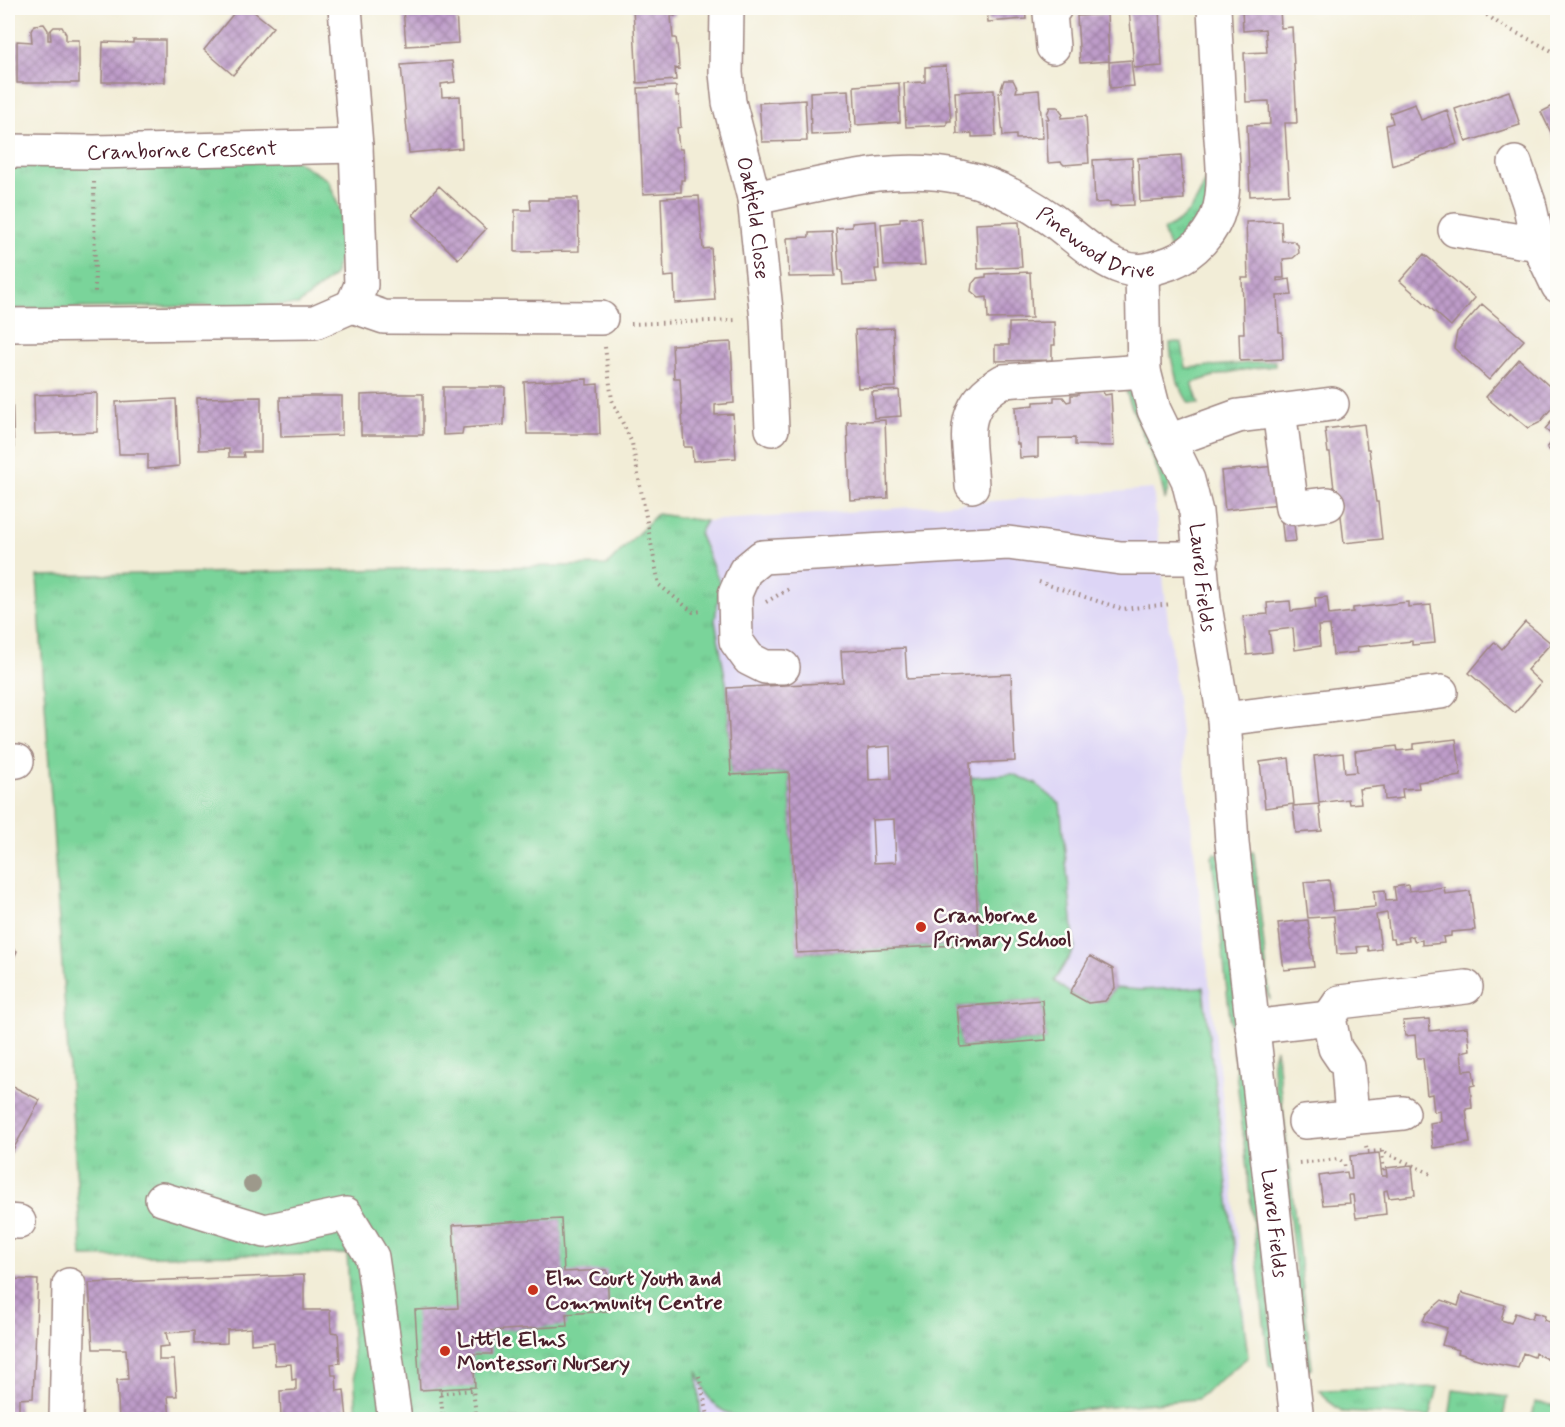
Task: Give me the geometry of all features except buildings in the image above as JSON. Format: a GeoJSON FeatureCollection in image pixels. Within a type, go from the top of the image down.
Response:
{"type":"FeatureCollection","features":[{"type":"Feature","properties":{"kind":"street"},"geometry":{"type":"LineString","coordinates":[[345,8],[356,146],[361,285],[352,306]]}},
{"type":"Feature","properties":{"kind":"street","name":"Oakfield Close"},"geometry":{"type":"LineString","coordinates":[[727,8],[726,72],[729,102],[754,198],[767,319],[772,429]]}},
{"type":"Feature","properties":{"kind":"street"},"geometry":{"type":"LineString","coordinates":[[1053,47],[1050,13],[1055,8]]}},
{"type":"Feature","properties":{"kind":"street","name":"Pinewood Drive"},"geometry":{"type":"LineString","coordinates":[[754,198],[889,172],[926,171],[962,177],[1019,200],[1117,266],[1142,272],[1173,262],[1188,254],[1213,226],[1220,209],[1223,180],[1214,8]]}},
{"type":"Feature","properties":{"kind":"street","name":"Cranborne Crescent"},"geometry":{"type":"LineString","coordinates":[[8,151],[94,152],[356,146]]}},
{"type":"Feature","properties":{"kind":"street"},"geometry":{"type":"LineString","coordinates":[[1515,163],[1529,203],[1538,244],[1557,286]]}},
{"type":"Feature","properties":{"kind":"street"},"geometry":{"type":"LineString","coordinates":[[1455,230],[1538,244]]}},
{"type":"Feature","properties":{"kind":"street","name":"Laurel Fields"},"geometry":{"type":"LineString","coordinates":[[1142,272],[1144,371],[1154,410],[1188,480],[1197,512],[1204,600],[1224,719],[1232,843],[1297,1419]]}},
{"type":"Feature","properties":{"kind":"street"},"geometry":{"type":"LineString","coordinates":[[8,325],[315,322],[352,306],[384,317],[601,318]]}},
{"type":"Feature","properties":{"kind":"street"},"geometry":{"type":"LineString","coordinates":[[972,486],[969,417],[977,401],[989,389],[1003,381],[1144,371]]}},
{"type":"Feature","properties":{"kind":"street"},"geometry":{"type":"LineString","coordinates":[[1169,441],[1238,416],[1332,404]]}},
{"type":"Feature","properties":{"kind":"street"},"geometry":{"type":"LineString","coordinates":[[1279,411],[1292,508],[1328,504]]}},
{"type":"Feature","properties":{"kind":"street"},"geometry":{"type":"LineString","coordinates":[[783,667],[765,668],[749,659],[736,641],[735,594],[745,571],[762,557],[1008,543],[1121,558],[1202,558]]}},
{"type":"Feature","properties":{"kind":"street"},"geometry":{"type":"LineString","coordinates":[[1224,719],[1441,692]]}},
{"type":"Feature","properties":{"kind":"street"},"geometry":{"type":"LineString","coordinates":[[1357,1117],[1348,1067],[1335,1048],[1329,1018],[1340,1002],[1466,987]]}},
{"type":"Feature","properties":{"kind":"street"},"geometry":{"type":"LineString","coordinates":[[1252,1027],[1329,1018]]}},
{"type":"Feature","properties":{"kind":"street"},"geometry":{"type":"LineString","coordinates":[[1305,1122],[1403,1113]]}},
{"type":"Feature","properties":{"kind":"street"},"geometry":{"type":"LineString","coordinates":[[162,1199],[265,1232],[346,1214],[372,1257],[395,1419]]}},
{"type":"Feature","properties":{"kind":"street"},"geometry":{"type":"LineString","coordinates":[[66,1419],[69,1285]]}},
{"type":"Feature","properties":{"kind":"path"},"geometry":{"type":"LineString","coordinates":[[1477,8],[1500,25],[1557,54]]}},
{"type":"Feature","properties":{"kind":"path"},"geometry":{"type":"LineString","coordinates":[[94,152],[96,324]]}},
{"type":"Feature","properties":{"kind":"path"},"geometry":{"type":"LineString","coordinates":[[601,318],[621,324],[767,319]]}},
{"type":"Feature","properties":{"kind":"path"},"geometry":{"type":"LineString","coordinates":[[1357,1117],[1367,1152],[1382,1151],[1431,1174]]}},
{"type":"Feature","properties":{"kind":"path"},"geometry":{"type":"LineString","coordinates":[[1382,1151],[1384,1173]]}},
{"type":"Feature","properties":{"kind":"path"},"geometry":{"type":"LineString","coordinates":[[1292,1164],[1338,1159],[1344,1163],[1345,1170]]}},
{"type":"Feature","properties":{"kind":"path"},"geometry":{"type":"LineString","coordinates":[[699,1376],[709,1419]]}},
{"type":"Feature","properties":{"kind":"path"},"geometry":{"type":"LineString","coordinates":[[443,1418],[440,1391],[473,1390],[476,1415]]}},
{"type":"Feature","properties":{"kind":"shaded area","name":"Cranborne Primary School"},"geometry":{"type":"Polygon","coordinates":[[[1153,489],[1234,1199],[1248,1357],[1197,1399],[984,1420],[701,1419],[696,1367],[657,514],[706,521],[1153,489]]]}},
{"type":"Feature","properties":{"kind":"green space"},"geometry":{"type":"Polygon","coordinates":[[[8,159],[295,160],[328,180],[348,229],[334,276],[298,305],[8,309],[8,159]]]}},
{"type":"Feature","properties":{"kind":"green space"},"geometry":{"type":"Polygon","coordinates":[[[1210,164],[1206,214],[1170,250],[1163,230],[1182,219],[1195,203],[1204,185],[1210,164]]]}},
{"type":"Feature","properties":{"kind":"green space"},"geometry":{"type":"Polygon","coordinates":[[[1170,343],[1182,343],[1186,368],[1275,361],[1275,366],[1213,376],[1192,383],[1199,404],[1189,403],[1178,382],[1172,359],[1170,343]]]}},
{"type":"Feature","properties":{"kind":"green space"},"geometry":{"type":"Polygon","coordinates":[[[1130,389],[1139,414],[1171,478],[1165,500],[1158,472],[1126,391],[1130,389]]]}},
{"type":"Feature","properties":{"kind":"green space"},"geometry":{"type":"Polygon","coordinates":[[[657,514],[706,521],[699,533],[720,584],[715,620],[727,688],[731,775],[789,772],[798,953],[979,944],[971,777],[1013,774],[1036,784],[1060,804],[1075,948],[1054,981],[1066,991],[1089,1001],[1105,1001],[1115,988],[1141,990],[1203,987],[1248,1357],[1197,1399],[984,1419],[743,1419],[724,1411],[712,1402],[697,1370],[701,1419],[357,1419],[347,1254],[82,1257],[37,576],[607,565],[657,514]],[[1042,1000],[958,1007],[961,1047],[1046,1040],[1042,1000]]]}},
{"type":"Feature","properties":{"kind":"green space"},"geometry":{"type":"Polygon","coordinates":[[[1253,852],[1270,1000],[1264,988],[1249,853],[1253,852]]]}},
{"type":"Feature","properties":{"kind":"green space"},"geometry":{"type":"Polygon","coordinates":[[[1215,853],[1219,854],[1276,1369],[1269,1366],[1212,857],[1215,853]]]}},
{"type":"Feature","properties":{"kind":"green space"},"geometry":{"type":"Polygon","coordinates":[[[1276,1049],[1312,1369],[1307,1370],[1273,1068],[1276,1049]]]}},
{"type":"Feature","properties":{"kind":"green space"},"geometry":{"type":"Polygon","coordinates":[[[1438,1387],[1430,1417],[1343,1412],[1328,1401],[1320,1390],[1438,1387]]]}},
{"type":"Feature","properties":{"kind":"green space"},"geometry":{"type":"Polygon","coordinates":[[[1453,1390],[1507,1397],[1503,1419],[1449,1419],[1453,1390]]]}},
{"type":"Feature","properties":{"kind":"green space"},"geometry":{"type":"Polygon","coordinates":[[[1535,1402],[1557,1406],[1557,1419],[1532,1419],[1535,1402]]]}},
{"type":"Feature","properties":{"kind":"place","name":"Cranborne Primary School"},"geometry":{"type":"Point","coordinates":[921,927]}},
{"type":"Feature","properties":{"kind":"place","name":"Elm Court Youth and Community Centre"},"geometry":{"type":"Point","coordinates":[533,1290]}},
{"type":"Feature","properties":{"kind":"place","name":"Little Elms Montessori Nursery"},"geometry":{"type":"Point","coordinates":[445,1351]}}]}
